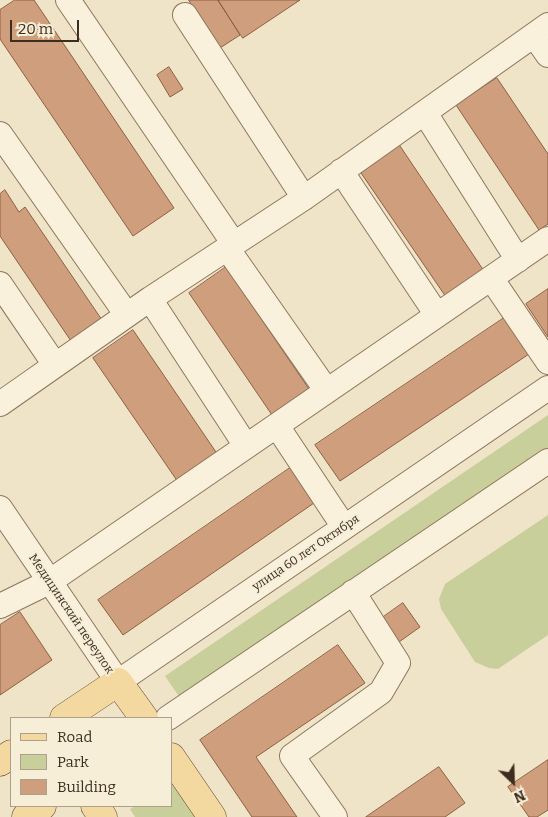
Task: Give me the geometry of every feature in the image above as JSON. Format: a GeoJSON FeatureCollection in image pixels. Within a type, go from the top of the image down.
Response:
{"type":"FeatureCollection","features":[{"type":"Feature","properties":{"kind":"main road","name":"улица 60 лет Октября"},"geometry":{"type":"LineString","coordinates":[[66,717],[118,682]]}},
{"type":"Feature","properties":{"kind":"main road","name":"Медицинский переулок"},"geometry":{"type":"LineString","coordinates":[[118,682],[143,717]]}},
{"type":"Feature","properties":{"kind":"main road"},"geometry":{"type":"LineString","coordinates":[[172,758],[212,817]]}},
{"type":"Feature","properties":{"kind":"main road"},"geometry":{"type":"LineString","coordinates":[[26,817],[41,807]]}},
{"type":"Feature","properties":{"kind":"street"},"geometry":{"type":"LineString","coordinates":[[68,0],[326,391]]}},
{"type":"Feature","properties":{"kind":"street"},"geometry":{"type":"LineString","coordinates":[[185,15],[304,198]]}},
{"type":"Feature","properties":{"kind":"street"},"geometry":{"type":"LineString","coordinates":[[0,404],[150,299],[304,198],[541,30],[548,55]]}},
{"type":"Feature","properties":{"kind":"street"},"geometry":{"type":"LineString","coordinates":[[426,113],[518,260]]}},
{"type":"Feature","properties":{"kind":"street"},"geometry":{"type":"LineString","coordinates":[[0,134],[128,315]]}},
{"type":"Feature","properties":{"kind":"street"},"geometry":{"type":"LineString","coordinates":[[341,171],[437,315]]}},
{"type":"Feature","properties":{"kind":"street"},"geometry":{"type":"LineString","coordinates":[[0,606],[49,582],[548,239]]}},
{"type":"Feature","properties":{"kind":"street"},"geometry":{"type":"LineString","coordinates":[[491,278],[548,362]]}},
{"type":"Feature","properties":{"kind":"street"},"geometry":{"type":"LineString","coordinates":[[0,284],[55,366]]}},
{"type":"Feature","properties":{"kind":"street"},"geometry":{"type":"LineString","coordinates":[[150,299],[246,446]]}},
{"type":"Feature","properties":{"kind":"street","name":"улица 60 лет Октября"},"geometry":{"type":"LineString","coordinates":[[118,682],[548,388]]}},
{"type":"Feature","properties":{"kind":"street"},"geometry":{"type":"LineString","coordinates":[[277,426],[344,527]]}},
{"type":"Feature","properties":{"kind":"street"},"geometry":{"type":"LineString","coordinates":[[169,717],[548,461]]}},
{"type":"Feature","properties":{"kind":"street","name":"Медицинский переулок"},"geometry":{"type":"LineString","coordinates":[[0,508],[118,682]]}},
{"type":"Feature","properties":{"kind":"street"},"geometry":{"type":"LineString","coordinates":[[335,817],[292,756],[381,692],[398,662],[353,592]]}},
{"type":"Feature","properties":{"kind":"green space"},"geometry":{"type":"Polygon","coordinates":[[[548,415],[548,448],[180,698],[165,676],[548,415]]]}},
{"type":"Feature","properties":{"kind":"green space"},"geometry":{"type":"Polygon","coordinates":[[[548,515],[548,635],[498,669],[489,668],[475,662],[441,609],[439,599],[445,584],[548,515]]]}},
{"type":"Feature","properties":{"kind":"green space"},"geometry":{"type":"Polygon","coordinates":[[[172,783],[195,817],[135,817],[130,809],[133,807],[172,807],[172,783]]]}},
{"type":"Feature","properties":{"kind":"building"},"geometry":{"type":"Polygon","coordinates":[[[15,0],[34,0],[174,208],[133,236],[0,39],[0,10],[15,0]]]}},
{"type":"Feature","properties":{"kind":"building"},"geometry":{"type":"Polygon","coordinates":[[[189,0],[218,0],[240,35],[220,48],[189,0]]]}},
{"type":"Feature","properties":{"kind":"building"},"geometry":{"type":"Polygon","coordinates":[[[218,0],[300,0],[243,38],[218,0]]]}},
{"type":"Feature","properties":{"kind":"building"},"geometry":{"type":"Polygon","coordinates":[[[169,67],[183,89],[170,97],[157,75],[169,67]]]}},
{"type":"Feature","properties":{"kind":"building"},"geometry":{"type":"Polygon","coordinates":[[[497,78],[548,154],[548,224],[539,230],[456,105],[497,78]]]}},
{"type":"Feature","properties":{"kind":"building"},"geometry":{"type":"Polygon","coordinates":[[[398,143],[484,271],[446,297],[359,170],[398,143]]]}},
{"type":"Feature","properties":{"kind":"building"},"geometry":{"type":"Polygon","coordinates":[[[5,190],[19,212],[25,207],[102,320],[71,341],[0,236],[0,194],[5,190]]]}},
{"type":"Feature","properties":{"kind":"building"},"geometry":{"type":"Polygon","coordinates":[[[226,267],[309,389],[272,415],[189,293],[226,267]]]}},
{"type":"Feature","properties":{"kind":"building"},"geometry":{"type":"Polygon","coordinates":[[[548,289],[548,337],[526,304],[548,289]]]}},
{"type":"Feature","properties":{"kind":"building"},"geometry":{"type":"Polygon","coordinates":[[[504,318],[529,354],[340,481],[315,445],[504,318]]]}},
{"type":"Feature","properties":{"kind":"building"},"geometry":{"type":"Polygon","coordinates":[[[133,330],[218,455],[178,482],[93,358],[133,330]]]}},
{"type":"Feature","properties":{"kind":"building"},"geometry":{"type":"Polygon","coordinates":[[[290,468],[314,503],[123,635],[98,600],[290,468]]]}},
{"type":"Feature","properties":{"kind":"building"},"geometry":{"type":"Polygon","coordinates":[[[403,603],[420,627],[399,642],[382,618],[403,603]]]}},
{"type":"Feature","properties":{"kind":"building"},"geometry":{"type":"Polygon","coordinates":[[[20,612],[52,660],[0,695],[0,625],[20,612]]]}},
{"type":"Feature","properties":{"kind":"building"},"geometry":{"type":"Polygon","coordinates":[[[338,645],[365,683],[256,757],[297,817],[252,817],[200,740],[338,645]]]}},
{"type":"Feature","properties":{"kind":"building"},"geometry":{"type":"Polygon","coordinates":[[[548,760],[548,810],[537,817],[529,817],[508,787],[548,760]]]}},
{"type":"Feature","properties":{"kind":"building"},"geometry":{"type":"Polygon","coordinates":[[[439,767],[465,803],[445,817],[366,817],[439,767]]]}}]}
